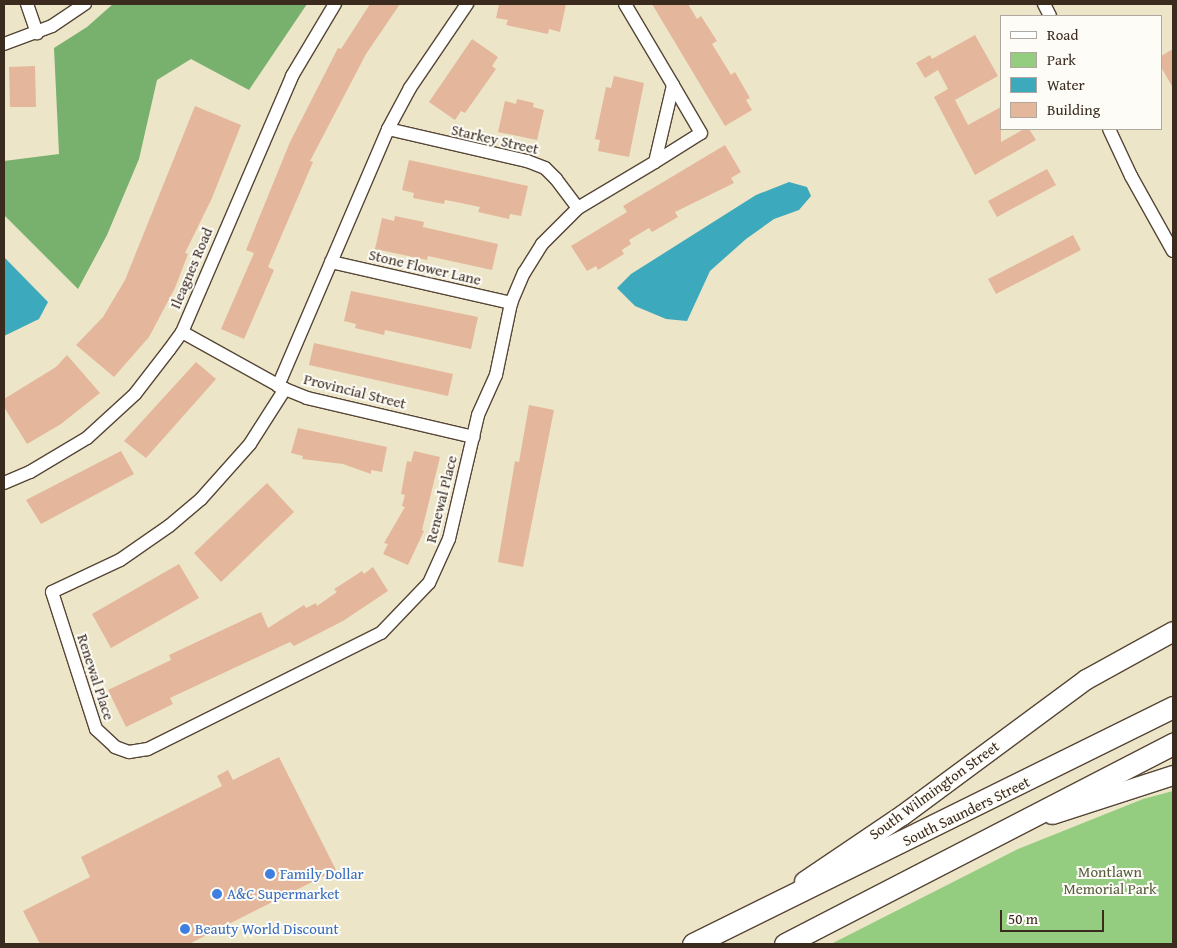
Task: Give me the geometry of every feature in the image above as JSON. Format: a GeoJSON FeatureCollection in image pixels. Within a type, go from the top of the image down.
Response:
{"type":"FeatureCollection","features":[{"type":"Feature","properties":{"kind":"highway","name":"South Saunders Street"},"geometry":{"type":"LineString","coordinates":[[758,912],[1173,707]]}},
{"type":"Feature","properties":{"kind":"highway"},"geometry":{"type":"LineString","coordinates":[[784,944],[1003,829],[1173,744]]}},
{"type":"Feature","properties":{"kind":"highway","name":"South Wilmington Street"},"geometry":{"type":"LineString","coordinates":[[693,944],[758,912]]}},
{"type":"Feature","properties":{"kind":"main road","name":"South Wilmington Street"},"geometry":{"type":"LineString","coordinates":[[758,912],[902,815],[1086,679],[1173,631]]}},
{"type":"Feature","properties":{"kind":"main road"},"geometry":{"type":"LineString","coordinates":[[1003,829],[1173,775]]}},
{"type":"Feature","properties":{"kind":"street"},"geometry":{"type":"LineString","coordinates":[[27,4],[37,33]]}},
{"type":"Feature","properties":{"kind":"street"},"geometry":{"type":"LineString","coordinates":[[4,44],[37,33],[85,4]]}},
{"type":"Feature","properties":{"kind":"street","name":"Ileagnes Road"},"geometry":{"type":"LineString","coordinates":[[4,483],[30,472],[87,438],[136,394],[182,332],[292,76],[335,4]]}},
{"type":"Feature","properties":{"kind":"street"},"geometry":{"type":"LineString","coordinates":[[282,387],[388,129],[410,88],[465,4]]}},
{"type":"Feature","properties":{"kind":"street"},"geometry":{"type":"LineString","coordinates":[[625,4],[673,85],[655,162]]}},
{"type":"Feature","properties":{"kind":"street","name":"Renewal Place"},"geometry":{"type":"LineString","coordinates":[[282,387],[250,444],[202,499],[169,526],[120,560],[52,592],[96,730],[115,747],[129,752],[148,750],[381,633],[401,616],[429,584],[442,559],[478,415],[496,375],[512,304],[524,273],[542,244],[578,208],[701,133],[673,85]]}},
{"type":"Feature","properties":{"kind":"street","name":"Starkey Street"},"geometry":{"type":"LineString","coordinates":[[388,129],[528,161],[544,168],[556,179],[578,208]]}},
{"type":"Feature","properties":{"kind":"street"},"geometry":{"type":"LineString","coordinates":[[1110,130],[1131,176],[1173,251]]}},
{"type":"Feature","properties":{"kind":"street","name":"Stone Flower Lane"},"geometry":{"type":"LineString","coordinates":[[332,262],[512,304]]}},
{"type":"Feature","properties":{"kind":"street","name":"Provincial Street"},"geometry":{"type":"LineString","coordinates":[[182,332],[282,387],[307,398],[473,436]]}},
{"type":"Feature","properties":{"kind":"green space"},"geometry":{"type":"Polygon","coordinates":[[[113,4],[307,4],[249,90],[191,59],[157,80],[139,159],[107,235],[78,289],[4,215],[4,161],[59,154],[54,48],[87,27],[113,4]]]}},
{"type":"Feature","properties":{"kind":"green space","name":"Montlawn Memorial Park"},"geometry":{"type":"Polygon","coordinates":[[[1173,791],[1173,944],[831,944],[1018,849],[1143,799],[1173,791]]]}},
{"type":"Feature","properties":{"kind":"water"},"geometry":{"type":"Polygon","coordinates":[[[789,182],[807,187],[811,196],[799,210],[774,219],[746,239],[710,271],[687,321],[666,319],[635,306],[617,288],[631,274],[756,195],[789,182]]]}},
{"type":"Feature","properties":{"kind":"water"},"geometry":{"type":"Polygon","coordinates":[[[4,257],[48,302],[39,319],[4,336],[4,257]]]}},
{"type":"Feature","properties":{"kind":"building"},"geometry":{"type":"Polygon","coordinates":[[[370,4],[400,4],[366,54],[310,161],[313,162],[268,267],[274,270],[244,339],[221,329],[254,253],[246,250],[290,142],[338,48],[341,49],[370,4]]]}},
{"type":"Feature","properties":{"kind":"building"},"geometry":{"type":"Polygon","coordinates":[[[499,4],[566,4],[560,32],[549,29],[548,34],[506,25],[508,20],[496,18],[499,4]]]}},
{"type":"Feature","properties":{"kind":"building"},"geometry":{"type":"Polygon","coordinates":[[[652,4],[688,4],[697,19],[701,16],[717,41],[712,44],[731,75],[735,72],[750,98],[746,100],[752,110],[725,126],[652,4]]]}},
{"type":"Feature","properties":{"kind":"building"},"geometry":{"type":"Polygon","coordinates":[[[975,35],[998,76],[955,100],[968,125],[1000,108],[1001,142],[1022,130],[1030,130],[1036,140],[975,175],[934,97],[948,89],[938,70],[925,78],[916,63],[930,55],[932,59],[975,35]]]}},
{"type":"Feature","properties":{"kind":"building"},"geometry":{"type":"Polygon","coordinates":[[[472,39],[498,57],[492,66],[496,69],[465,113],[461,111],[455,120],[429,102],[472,39]]]}},
{"type":"Feature","properties":{"kind":"building"},"geometry":{"type":"Polygon","coordinates":[[[1173,49],[1173,88],[1162,69],[1162,55],[1173,49]]]}},
{"type":"Feature","properties":{"kind":"building"},"geometry":{"type":"Polygon","coordinates":[[[35,66],[36,107],[10,107],[9,67],[35,66]]]}},
{"type":"Feature","properties":{"kind":"building"},"geometry":{"type":"Polygon","coordinates":[[[614,76],[644,83],[629,157],[598,151],[600,140],[595,139],[606,87],[611,88],[614,76]]]}},
{"type":"Feature","properties":{"kind":"building"},"geometry":{"type":"Polygon","coordinates":[[[517,99],[534,103],[533,107],[544,110],[537,140],[498,132],[505,101],[516,104],[517,99]]]}},
{"type":"Feature","properties":{"kind":"building"},"geometry":{"type":"Polygon","coordinates":[[[195,106],[241,125],[212,198],[185,253],[188,254],[175,288],[149,337],[114,377],[76,345],[103,317],[125,280],[195,106]]]}},
{"type":"Feature","properties":{"kind":"building"},"geometry":{"type":"Polygon","coordinates":[[[725,145],[741,172],[731,178],[734,183],[675,212],[678,217],[652,232],[649,228],[629,240],[631,244],[622,250],[624,254],[598,270],[596,266],[587,271],[571,246],[627,212],[623,206],[725,145]]]}},
{"type":"Feature","properties":{"kind":"building"},"geometry":{"type":"Polygon","coordinates":[[[409,160],[528,186],[521,216],[510,214],[509,219],[478,212],[480,207],[445,200],[444,204],[413,198],[414,193],[402,190],[409,160]]]}},
{"type":"Feature","properties":{"kind":"building"},"geometry":{"type":"Polygon","coordinates":[[[1047,169],[1056,185],[997,217],[988,201],[1047,169]]]}},
{"type":"Feature","properties":{"kind":"building"},"geometry":{"type":"Polygon","coordinates":[[[395,216],[424,222],[423,227],[498,244],[492,270],[428,256],[427,260],[375,249],[382,218],[394,221],[395,216]]]}},
{"type":"Feature","properties":{"kind":"building"},"geometry":{"type":"Polygon","coordinates":[[[1073,235],[1081,250],[996,294],[988,279],[1073,235]]]}},
{"type":"Feature","properties":{"kind":"building"},"geometry":{"type":"Polygon","coordinates":[[[351,291],[478,317],[471,349],[385,330],[384,335],[355,328],[356,324],[344,321],[351,291]]]}},
{"type":"Feature","properties":{"kind":"building"},"geometry":{"type":"Polygon","coordinates":[[[314,343],[453,374],[448,396],[309,365],[314,343]]]}},
{"type":"Feature","properties":{"kind":"building"},"geometry":{"type":"Polygon","coordinates":[[[67,355],[100,393],[61,424],[27,444],[4,407],[4,399],[56,367],[67,355]]]}},
{"type":"Feature","properties":{"kind":"building"},"geometry":{"type":"Polygon","coordinates":[[[196,362],[216,379],[146,458],[124,441],[196,362]]]}},
{"type":"Feature","properties":{"kind":"building"},"geometry":{"type":"Polygon","coordinates":[[[529,405],[554,410],[523,567],[498,562],[515,461],[519,462],[529,405]]]}},
{"type":"Feature","properties":{"kind":"building"},"geometry":{"type":"Polygon","coordinates":[[[298,428],[387,447],[382,472],[371,470],[371,474],[343,464],[302,459],[303,456],[291,453],[298,428]]]}},
{"type":"Feature","properties":{"kind":"building"},"geometry":{"type":"Polygon","coordinates":[[[121,451],[134,474],[41,524],[26,500],[121,451]]]}},
{"type":"Feature","properties":{"kind":"building"},"geometry":{"type":"Polygon","coordinates":[[[414,451],[440,457],[422,530],[424,531],[408,565],[383,554],[388,544],[384,543],[405,507],[402,506],[405,495],[401,494],[407,461],[411,462],[414,451]]]}},
{"type":"Feature","properties":{"kind":"building"},"geometry":{"type":"Polygon","coordinates":[[[267,483],[294,512],[221,582],[194,553],[267,483]]]}},
{"type":"Feature","properties":{"kind":"building"},"geometry":{"type":"Polygon","coordinates":[[[179,564],[199,598],[111,648],[92,614],[179,564]]]}},
{"type":"Feature","properties":{"kind":"building"},"geometry":{"type":"Polygon","coordinates":[[[373,567],[388,591],[343,621],[294,646],[290,642],[170,698],[173,704],[126,727],[108,690],[171,660],[169,655],[261,612],[268,628],[304,605],[306,608],[316,603],[317,606],[337,592],[334,589],[362,571],[364,574],[373,567]]]}},
{"type":"Feature","properties":{"kind":"building"},"geometry":{"type":"Polygon","coordinates":[[[279,757],[336,870],[189,944],[40,944],[23,911],[90,877],[81,857],[222,786],[217,776],[228,770],[233,780],[279,757]]]}},
{"type":"Feature","properties":{"kind":"place","name":"Family Dollar"},"geometry":{"type":"Point","coordinates":[270,874]}},
{"type":"Feature","properties":{"kind":"place","name":"A&C Supermarket"},"geometry":{"type":"Point","coordinates":[217,894]}},
{"type":"Feature","properties":{"kind":"place","name":"Beauty World Discount"},"geometry":{"type":"Point","coordinates":[185,929]}}]}
